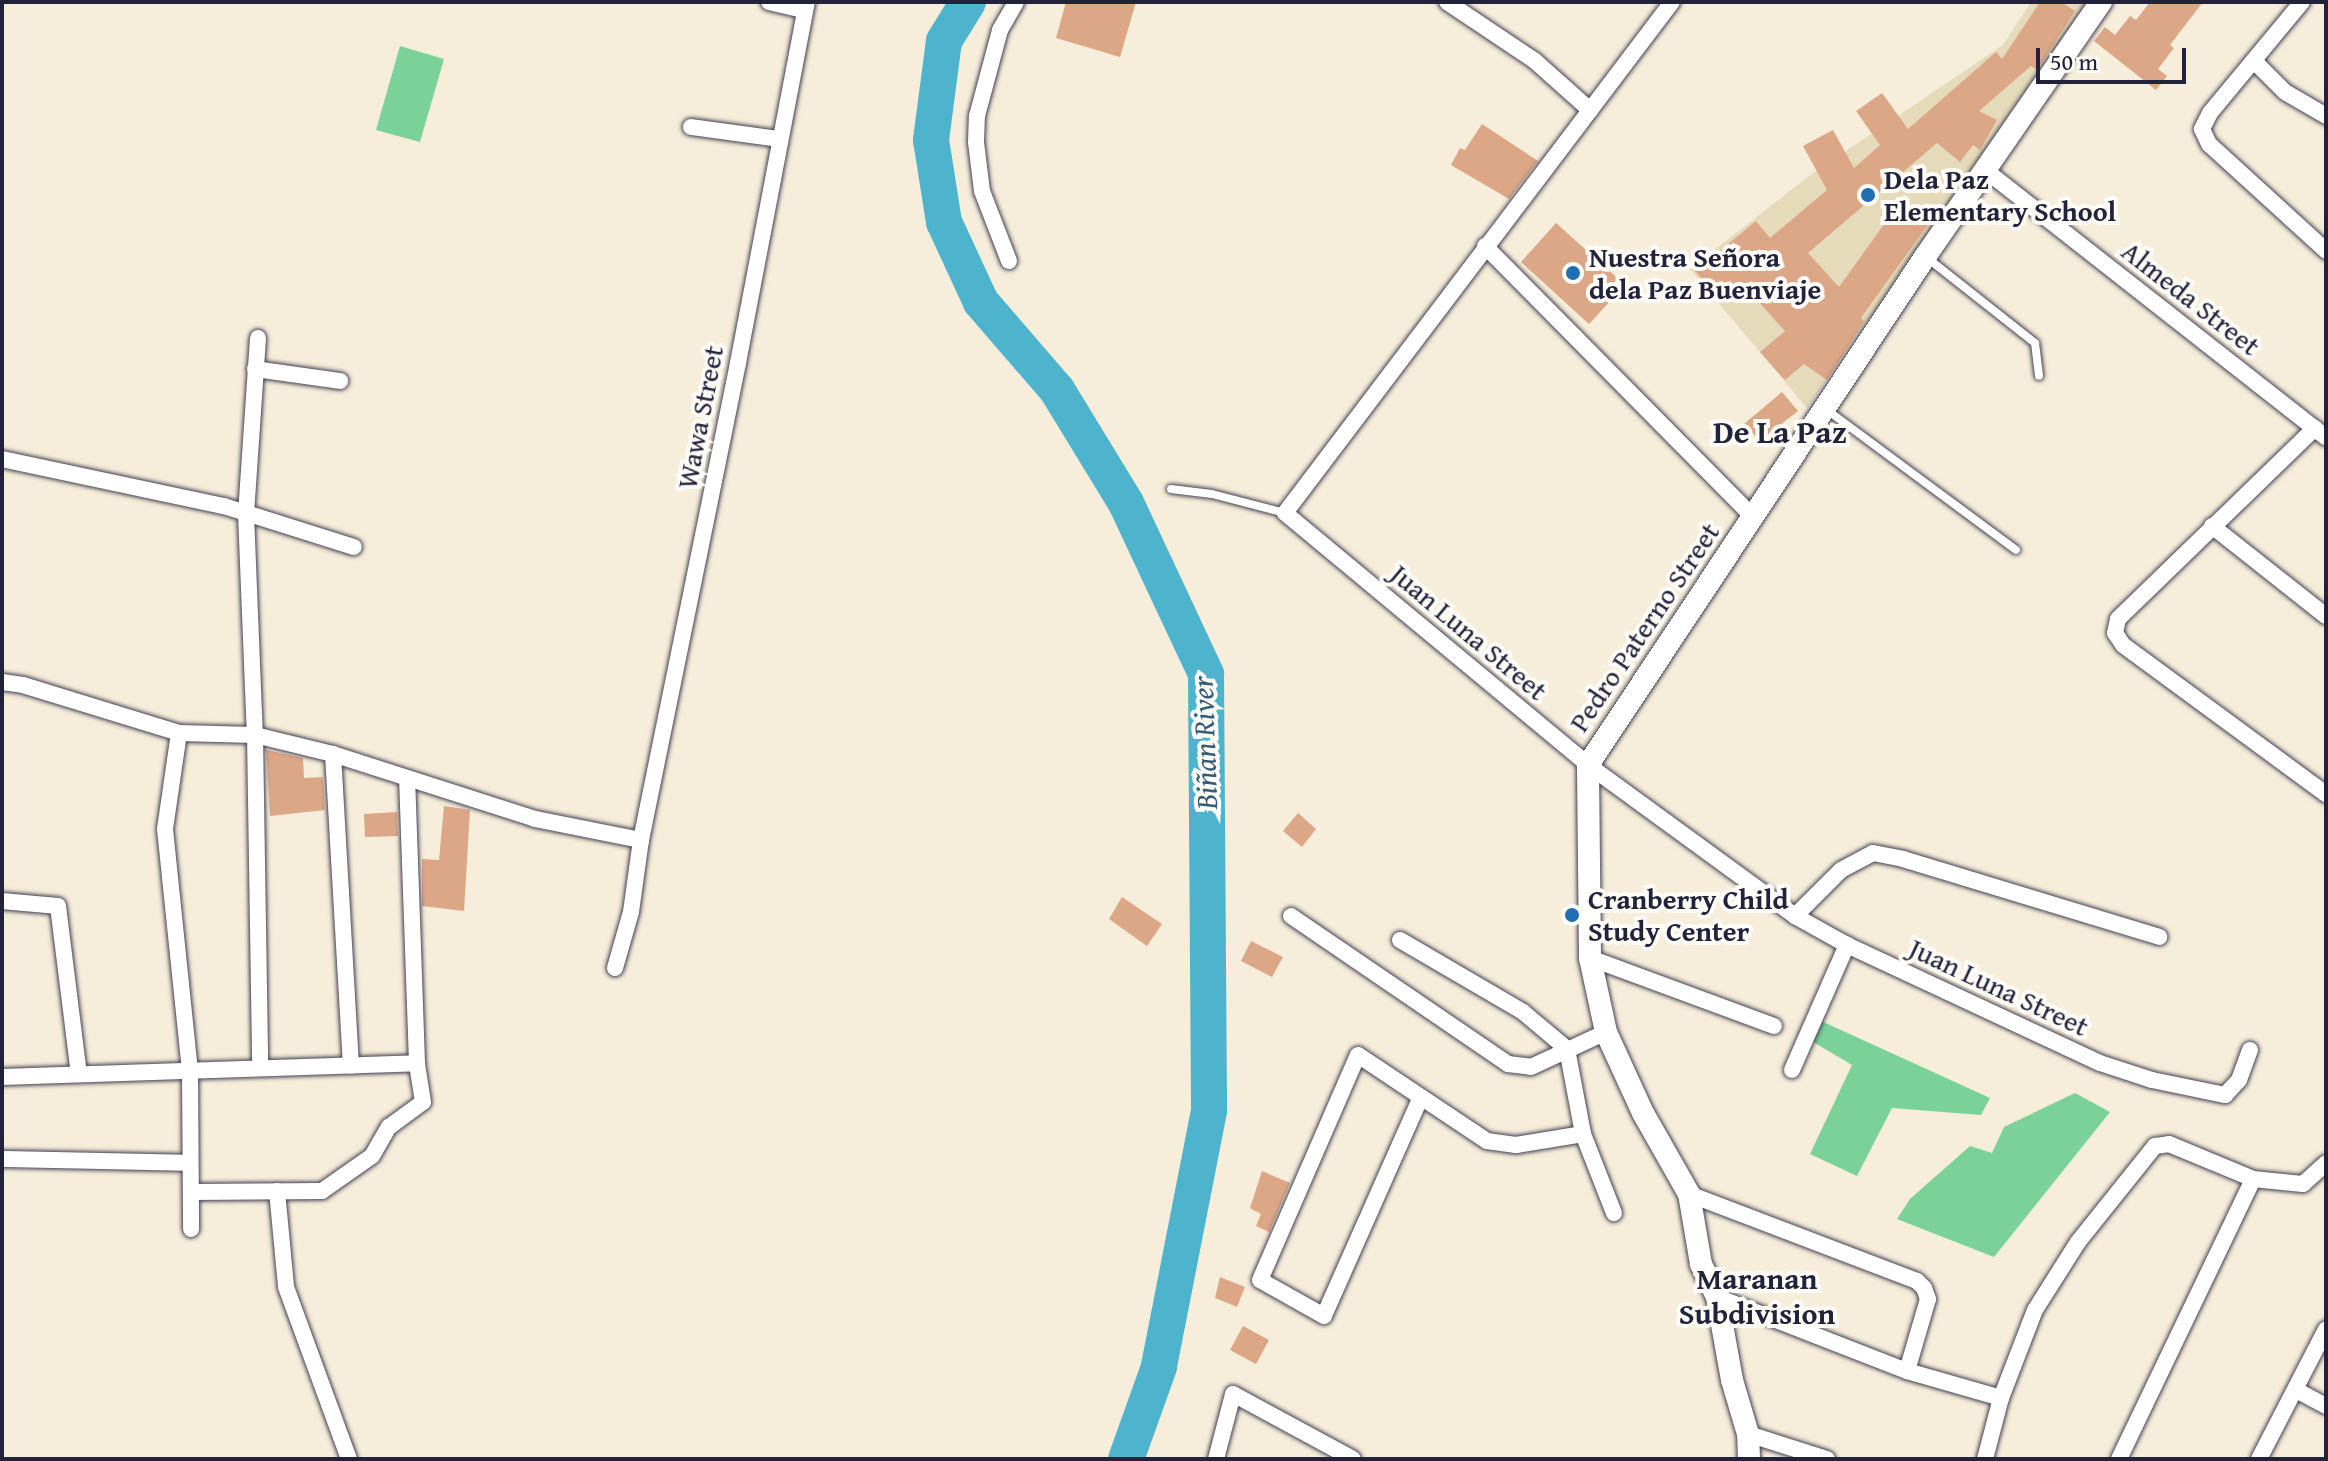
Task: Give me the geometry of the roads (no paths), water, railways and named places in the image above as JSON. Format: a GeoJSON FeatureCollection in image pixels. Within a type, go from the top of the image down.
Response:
{"type":"FeatureCollection","features":[{"type":"Feature","properties":{"kind":"street"},"geometry":{"type":"LineString","coordinates":[[769,2],[806,6]]}},
{"type":"Feature","properties":{"kind":"street"},"geometry":{"type":"LineString","coordinates":[[1009,261],[982,191],[976,142],[977,116],[1000,30],[1016,2]]}},
{"type":"Feature","properties":{"kind":"street"},"geometry":{"type":"LineString","coordinates":[[1447,2],[1535,61],[1590,110]]}},
{"type":"Feature","properties":{"kind":"street"},"geometry":{"type":"LineString","coordinates":[[1285,513],[1672,2]]}},
{"type":"Feature","properties":{"kind":"street","name":"Pedro Paterno Street"},"geometry":{"type":"LineString","coordinates":[[1749,1459],[1748,1434],[1732,1380],[1717,1297],[1701,1264],[1689,1194],[1643,1113],[1606,1032],[1590,958],[1588,765],[1925,257],[2101,2]]}},
{"type":"Feature","properties":{"kind":"street"},"geometry":{"type":"LineString","coordinates":[[2302,2],[2210,113],[2202,129],[2209,144],[2326,251]]}},
{"type":"Feature","properties":{"kind":"street","name":"Wawa Street"},"geometry":{"type":"LineString","coordinates":[[615,968],[631,912],[641,840],[738,363],[806,6]]}},
{"type":"Feature","properties":{"kind":"street"},"geometry":{"type":"LineString","coordinates":[[2255,62],[2285,92],[2326,116]]}},
{"type":"Feature","properties":{"kind":"street"},"geometry":{"type":"LineString","coordinates":[[691,127],[779,139]]}},
{"type":"Feature","properties":{"kind":"street","name":"Almeda Street"},"geometry":{"type":"LineString","coordinates":[[1985,170],[2320,433]]}},
{"type":"Feature","properties":{"kind":"street"},"geometry":{"type":"LineString","coordinates":[[1485,246],[1753,517]]}},
{"type":"Feature","properties":{"kind":"street"},"geometry":{"type":"LineString","coordinates":[[258,338],[246,514],[255,735],[260,1066]]}},
{"type":"Feature","properties":{"kind":"street"},"geometry":{"type":"LineString","coordinates":[[255,369],[340,381]]}},
{"type":"Feature","properties":{"kind":"street"},"geometry":{"type":"LineString","coordinates":[[2320,433],[2212,526],[2118,619],[2115,633],[2123,645],[2326,794]]}},
{"type":"Feature","properties":{"kind":"street"},"geometry":{"type":"LineString","coordinates":[[2,459],[155,490],[354,547]]}},
{"type":"Feature","properties":{"kind":"street","name":"Juan Luna Street"},"geometry":{"type":"LineString","coordinates":[[1285,513],[1588,765],[1795,916],[1847,945],[2100,1063],[2152,1080],[2228,1094],[2239,1080],[2250,1050]]}},
{"type":"Feature","properties":{"kind":"street"},"geometry":{"type":"LineString","coordinates":[[2212,526],[2326,616]]}},
{"type":"Feature","properties":{"kind":"street"},"geometry":{"type":"LineString","coordinates":[[2,682],[37,688],[179,733],[255,735],[333,754],[535,819],[641,840]]}},
{"type":"Feature","properties":{"kind":"street"},"geometry":{"type":"LineString","coordinates":[[179,733],[165,829],[190,1071],[191,1229]]}},
{"type":"Feature","properties":{"kind":"street"},"geometry":{"type":"LineString","coordinates":[[333,754],[351,1065]]}},
{"type":"Feature","properties":{"kind":"street"},"geometry":{"type":"LineString","coordinates":[[191,1192],[322,1191],[372,1156],[389,1127],[423,1102],[417,1063],[407,778]]}},
{"type":"Feature","properties":{"kind":"street"},"geometry":{"type":"LineString","coordinates":[[1795,916],[1841,870],[1873,853],[1903,859],[2159,937]]}},
{"type":"Feature","properties":{"kind":"street"},"geometry":{"type":"LineString","coordinates":[[2,901],[58,906],[79,1074]]}},
{"type":"Feature","properties":{"kind":"street"},"geometry":{"type":"LineString","coordinates":[[1291,916],[1508,1064],[1531,1067],[1606,1032]]}},
{"type":"Feature","properties":{"kind":"street"},"geometry":{"type":"LineString","coordinates":[[1400,940],[1523,1012],[1567,1049],[1583,1134],[1614,1213]]}},
{"type":"Feature","properties":{"kind":"street"},"geometry":{"type":"LineString","coordinates":[[1792,1070],[1847,945]]}},
{"type":"Feature","properties":{"kind":"street"},"geometry":{"type":"LineString","coordinates":[[1590,958],[1774,1026]]}},
{"type":"Feature","properties":{"kind":"street"},"geometry":{"type":"LineString","coordinates":[[1420,1099],[1324,1316],[1260,1280],[1358,1055],[1487,1141],[1516,1145],[1583,1134]]}},
{"type":"Feature","properties":{"kind":"street"},"geometry":{"type":"LineString","coordinates":[[2,1077],[417,1063]]}},
{"type":"Feature","properties":{"kind":"street"},"geometry":{"type":"LineString","coordinates":[[1985,1459],[2001,1398],[2035,1310],[2078,1242],[2155,1146],[2169,1144],[2253,1179],[2303,1184],[2326,1163]]}},
{"type":"Feature","properties":{"kind":"street"},"geometry":{"type":"LineString","coordinates":[[2,1159],[189,1163]]}},
{"type":"Feature","properties":{"kind":"street"},"geometry":{"type":"LineString","coordinates":[[2119,1459],[2253,1179]]}},
{"type":"Feature","properties":{"kind":"street"},"geometry":{"type":"LineString","coordinates":[[277,1191],[286,1287],[349,1459]]}},
{"type":"Feature","properties":{"kind":"street"},"geometry":{"type":"LineString","coordinates":[[1689,1194],[1917,1281],[1928,1299],[1907,1371]]}},
{"type":"Feature","properties":{"kind":"street"},"geometry":{"type":"LineString","coordinates":[[1717,1297],[1907,1371],[2001,1398]]}},
{"type":"Feature","properties":{"kind":"street"},"geometry":{"type":"LineString","coordinates":[[2259,1459],[2326,1329]]}},
{"type":"Feature","properties":{"kind":"street"},"geometry":{"type":"LineString","coordinates":[[2296,1390],[2326,1406]]}},
{"type":"Feature","properties":{"kind":"street"},"geometry":{"type":"LineString","coordinates":[[1216,1459],[1233,1394],[1349,1458]]}},
{"type":"Feature","properties":{"kind":"street"},"geometry":{"type":"LineString","coordinates":[[1748,1434],[1827,1459]]}},
{"type":"Feature","properties":{"kind":"lane"},"geometry":{"type":"LineString","coordinates":[[1925,257],[2035,343],[2039,376]]}},
{"type":"Feature","properties":{"kind":"lane"},"geometry":{"type":"LineString","coordinates":[[1824,408],[2016,550]]}},
{"type":"Feature","properties":{"kind":"lane"},"geometry":{"type":"LineString","coordinates":[[1171,489],[1212,494],[1285,513]]}},
{"type":"Feature","properties":{"kind":"waterway","name":"Biñan River"},"geometry":{"type":"LineString","coordinates":[[968,2],[944,41],[931,140],[944,222],[981,302],[1057,390],[1126,503],[1206,674],[1209,1111],[1159,1367],[1126,1459]]}},
{"type":"Feature","properties":{"kind":"place","name":"Dela Paz Elementary School"},"geometry":{"type":"Point","coordinates":[1868,195]}},
{"type":"Feature","properties":{"kind":"place","name":"Nuestra Señora dela Paz Buenviaje"},"geometry":{"type":"Point","coordinates":[1573,273]}},
{"type":"Feature","properties":{"kind":"place","name":"Cranberry Child Study Center"},"geometry":{"type":"Point","coordinates":[1572,915]}},
{"type":"Feature","properties":{"kind":"district","name":"De La Paz"},"geometry":{"type":"Point","coordinates":[1780,432]}},
{"type":"Feature","properties":{"kind":"district","name":"Maranan Subdivision"},"geometry":{"type":"Point","coordinates":[1757,1295]}}]}
